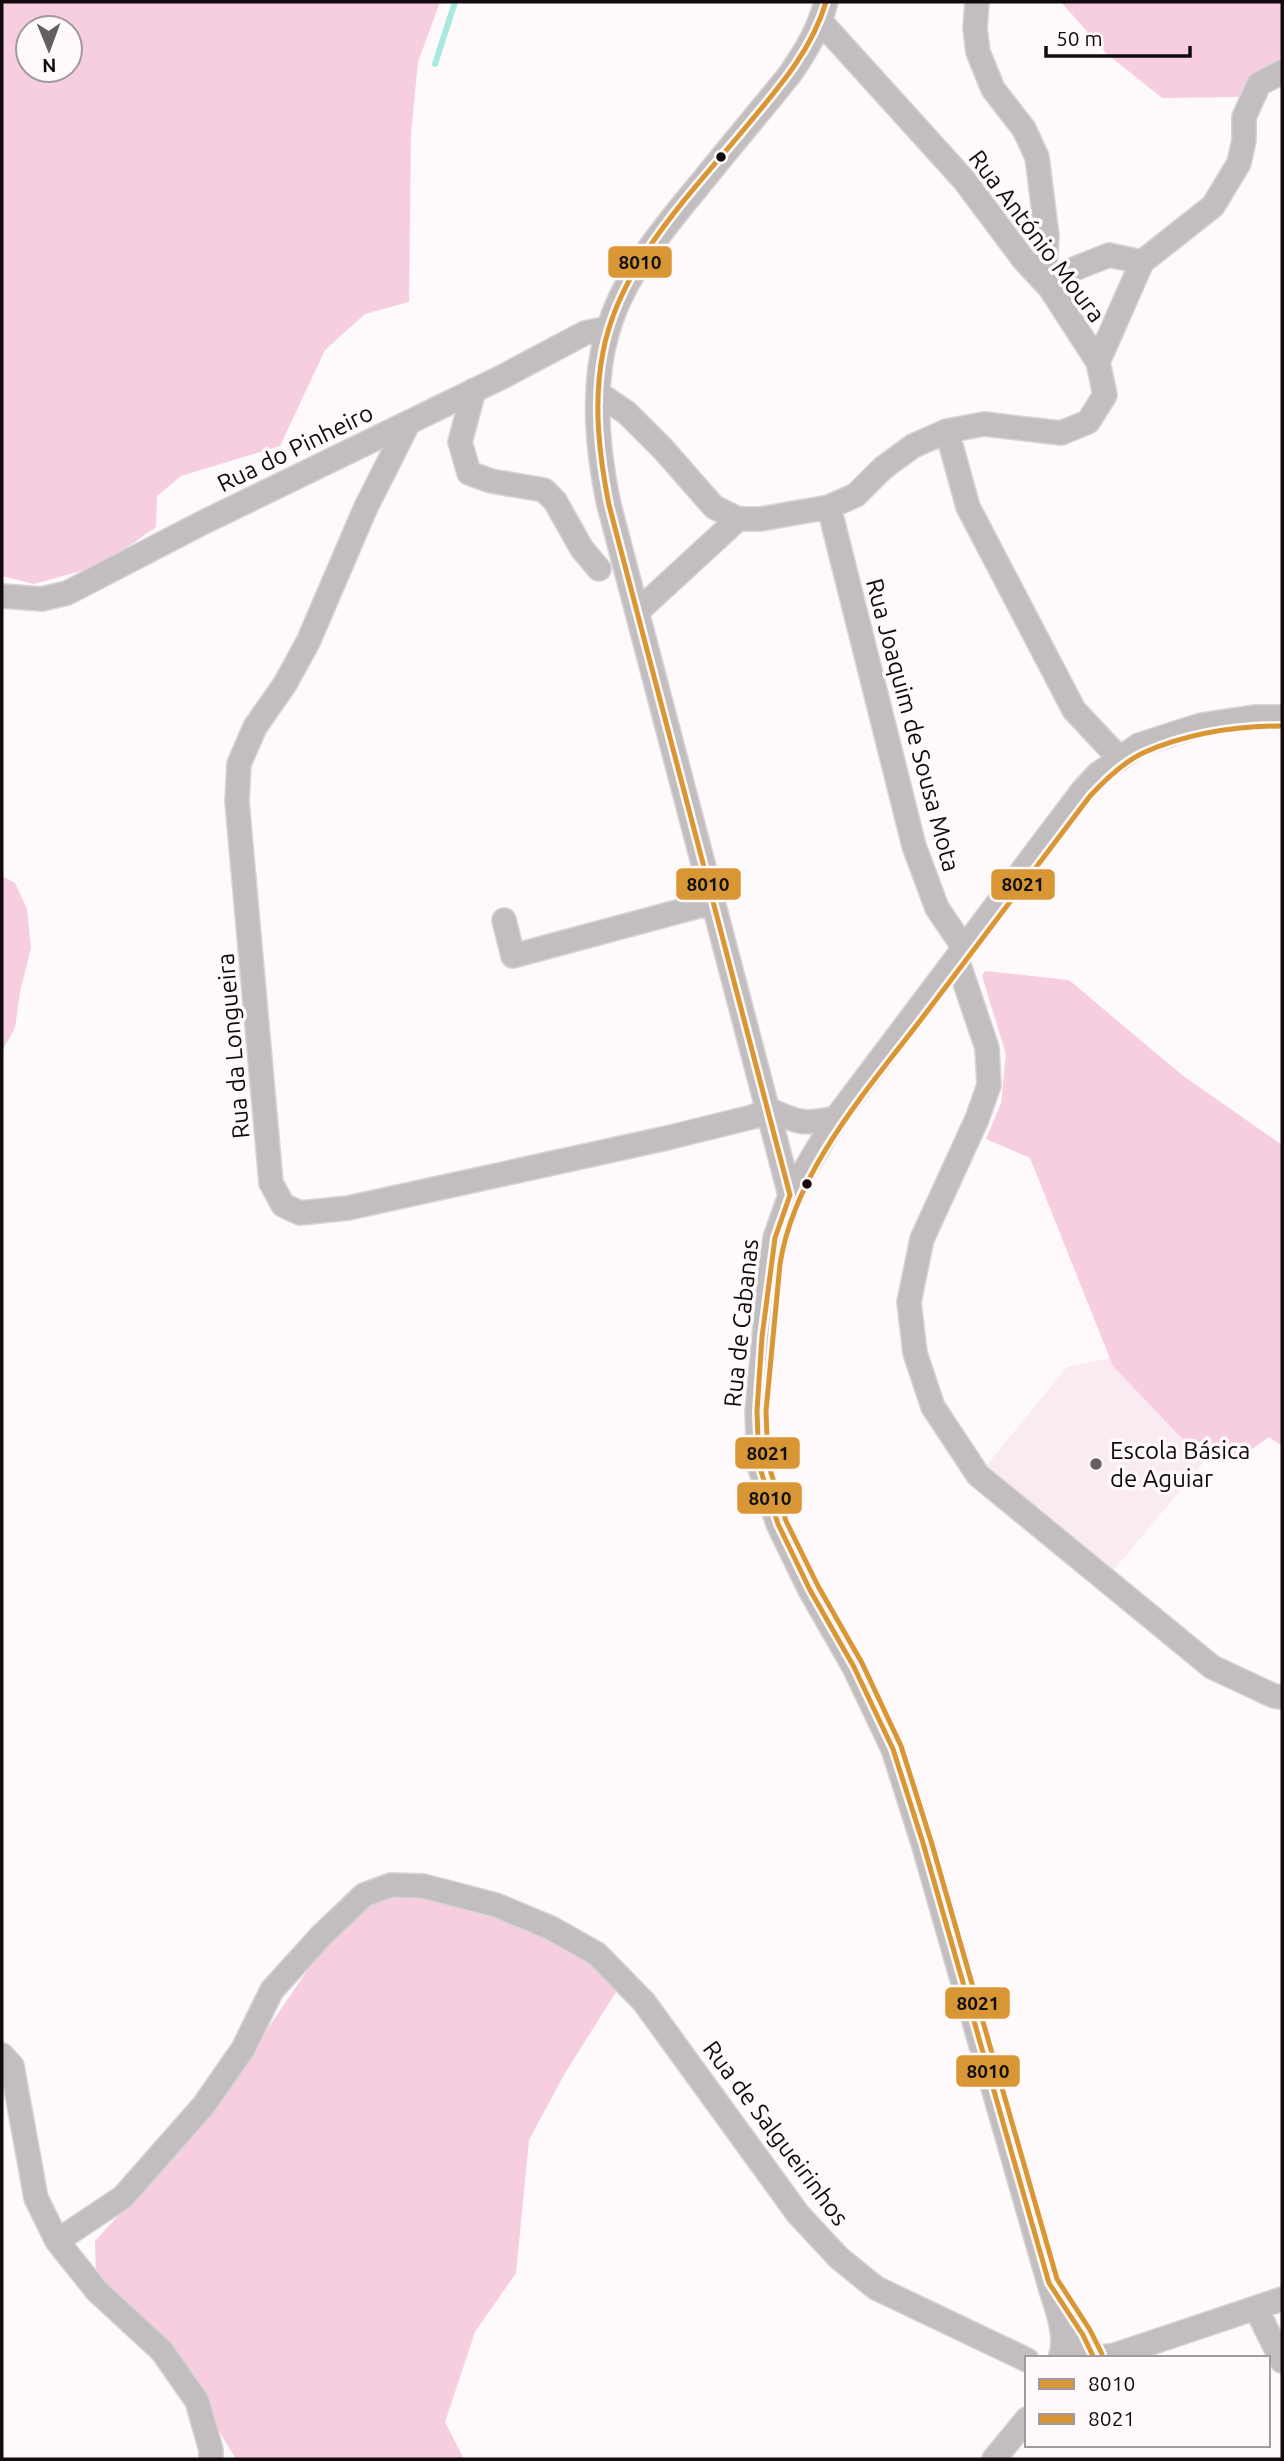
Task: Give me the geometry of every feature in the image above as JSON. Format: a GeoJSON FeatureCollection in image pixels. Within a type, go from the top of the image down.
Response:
{"type":"FeatureCollection","features":[{"type":"Feature","properties":{"kind":"street"},"geometry":{"type":"LineString","coordinates":[[977,2],[975,28],[978,52],[993,89],[1024,129],[1037,157],[1047,236],[1044,281],[1109,255],[1142,262]]}},
{"type":"Feature","properties":{"kind":"street"},"geometry":{"type":"LineString","coordinates":[[790,1195],[603,474],[598,393],[601,357],[608,328],[639,263],[679,209],[790,74],[805,53],[823,12]]}},
{"type":"Feature","properties":{"kind":"street","name":"Rua António Moura"},"geometry":{"type":"LineString","coordinates":[[738,519],[761,519],[829,507],[856,495],[883,468],[914,446],[947,431],[984,424],[1061,433],[1088,422],[1105,396],[1098,362],[1044,281],[1024,260],[964,180],[823,12]]}},
{"type":"Feature","properties":{"kind":"street"},"geometry":{"type":"LineString","coordinates":[[1098,362],[1142,262],[1213,206],[1239,163],[1244,141],[1244,117],[1259,84],[1282,72]]}},
{"type":"Feature","properties":{"kind":"street","name":"Rua do Pinheiro"},"geometry":{"type":"LineString","coordinates":[[2,596],[41,599],[67,593],[585,333],[608,328]]}},
{"type":"Feature","properties":{"kind":"street"},"geometry":{"type":"LineString","coordinates":[[474,390],[460,442],[470,473],[491,481],[544,490],[555,501],[582,549],[599,569]]}},
{"type":"Feature","properties":{"kind":"street"},"geometry":{"type":"LineString","coordinates":[[598,393],[627,413],[714,507],[738,519],[637,612]]}},
{"type":"Feature","properties":{"kind":"street","name":"Rua da Longueira"},"geometry":{"type":"LineString","coordinates":[[409,422],[366,507],[308,642],[285,684],[255,727],[239,764],[237,801],[271,1183],[283,1205],[300,1213],[348,1208],[667,1138],[769,1111]]}},
{"type":"Feature","properties":{"kind":"street"},"geometry":{"type":"LineString","coordinates":[[947,431],[968,507],[1068,698],[1088,727],[1119,758]]}},
{"type":"Feature","properties":{"kind":"street","name":"Rua Joaquim de Sousa Mota"},"geometry":{"type":"LineString","coordinates":[[829,507],[914,846],[937,908],[961,954],[986,1048],[989,1085],[977,1119],[922,1239],[909,1302],[915,1353],[933,1407],[978,1475],[1212,1667],[1274,1696],[1282,1697]]}},
{"type":"Feature","properties":{"kind":"street","name":"Rua de Cabanas"},"geometry":{"type":"LineString","coordinates":[[1087,2355],[1063,2350],[1049,2283],[923,1843],[893,1749],[854,1667],[810,1590],[778,1524],[759,1465],[757,1411],[766,1300],[775,1238],[790,1195],[836,1118],[1083,790],[1098,774],[1139,745],[1201,725],[1282,717]]}},
{"type":"Feature","properties":{"kind":"street"},"geometry":{"type":"LineString","coordinates":[[504,920],[513,956],[714,902]]}},
{"type":"Feature","properties":{"kind":"street"},"geometry":{"type":"LineString","coordinates":[[769,1111],[797,1122],[836,1118]]}},
{"type":"Feature","properties":{"kind":"street","name":"Rua de Salgueirinhos"},"geometry":{"type":"LineString","coordinates":[[57,2241],[123,2197],[204,2105],[243,2049],[272,1990],[321,1936],[364,1895],[391,1885],[423,1886],[496,1905],[551,1928],[597,1954],[643,2002],[798,2214],[839,2259],[876,2288],[1025,2359]]}},
{"type":"Feature","properties":{"kind":"street"},"geometry":{"type":"LineString","coordinates":[[2,2055],[12,2066],[36,2198],[57,2241],[97,2291],[162,2351],[197,2401],[211,2450],[211,2459]]}},
{"type":"Feature","properties":{"kind":"street","name":"Rua de Cabanas"},"geometry":{"type":"LineString","coordinates":[[1049,2283],[1087,2355]]}},
{"type":"Feature","properties":{"kind":"street"},"geometry":{"type":"LineString","coordinates":[[1087,2355],[1282,2299]]}},
{"type":"Feature","properties":{"kind":"street"},"geometry":{"type":"LineString","coordinates":[[1256,2308],[1282,2361]]}},
{"type":"Feature","properties":{"kind":"street"},"geometry":{"type":"LineString","coordinates":[[994,2459],[1025,2421]]}},
{"type":"Feature","properties":{"kind":"shaded area"},"geometry":{"type":"Polygon","coordinates":[[[2,2],[440,2],[418,62],[411,133],[409,302],[365,314],[325,350],[280,446],[181,476],[157,496],[156,527],[102,565],[34,584],[2,576],[2,2]]]}},
{"type":"Feature","properties":{"kind":"shaded area"},"geometry":{"type":"Polygon","coordinates":[[[1061,2],[1282,2],[1282,85],[1237,97],[1162,98],[1106,53],[1061,2]]]}},
{"type":"Feature","properties":{"kind":"shaded area"},"geometry":{"type":"Polygon","coordinates":[[[2,876],[15,883],[27,909],[31,948],[20,992],[15,1028],[2,1051],[2,876]]]}},
{"type":"Feature","properties":{"kind":"shaded area"},"geometry":{"type":"Polygon","coordinates":[[[985,971],[1069,980],[1182,1075],[1282,1145],[1282,1446],[1269,1437],[1235,1461],[1204,1462],[1113,1366],[1030,1158],[986,1139],[1001,1103],[1006,1054],[982,976],[985,971]]]}},
{"type":"Feature","properties":{"kind":"shaded area","name":"Escola Básica de Aguiar"},"geometry":{"type":"Polygon","coordinates":[[[1110,1358],[1113,1366],[1204,1462],[1112,1572],[987,1465],[1067,1367],[1110,1358]]]}},
{"type":"Feature","properties":{"kind":"shaded area"},"geometry":{"type":"Polygon","coordinates":[[[411,1895],[499,1919],[605,1956],[623,1981],[565,2073],[529,2140],[516,2273],[475,2332],[445,2422],[464,2459],[236,2459],[204,2407],[96,2280],[95,2241],[206,2119],[313,1962],[368,1903],[411,1895]]]}},
{"type":"Feature","properties":{"kind":"waterway"},"geometry":{"type":"LineString","coordinates":[[435,64],[455,2]]}},
{"type":"Feature","properties":{"kind":"transit line","name":"8010"},"geometry":{"type":"LineString","coordinates":[[790,1195],[609,505],[600,448],[598,390],[603,352],[612,319],[642,258],[683,201],[794,66],[813,35],[826,2]]}},
{"type":"Feature","properties":{"kind":"transit line","name":"8021"},"geometry":{"type":"LineString","coordinates":[[1102,2354],[1057,2279],[931,1841],[901,1746],[862,1663],[818,1586],[786,1521],[768,1463],[766,1411],[780,1264],[788,1229],[802,1194],[839,1129],[1090,796],[1130,760],[1161,746],[1212,732],[1282,726]]}},
{"type":"Feature","properties":{"kind":"transit line","name":"8010"},"geometry":{"type":"LineString","coordinates":[[790,1195],[775,1238],[762,1337],[757,1411],[759,1465],[778,1524],[810,1590],[854,1667],[893,1749],[923,1843],[1049,2283],[1083,2335],[1093,2356]]}},
{"type":"Feature","properties":{"kind":"place","name":"Escola Básica de Aguiar"},"geometry":{"type":"Point","coordinates":[1096,1464]}}]}
